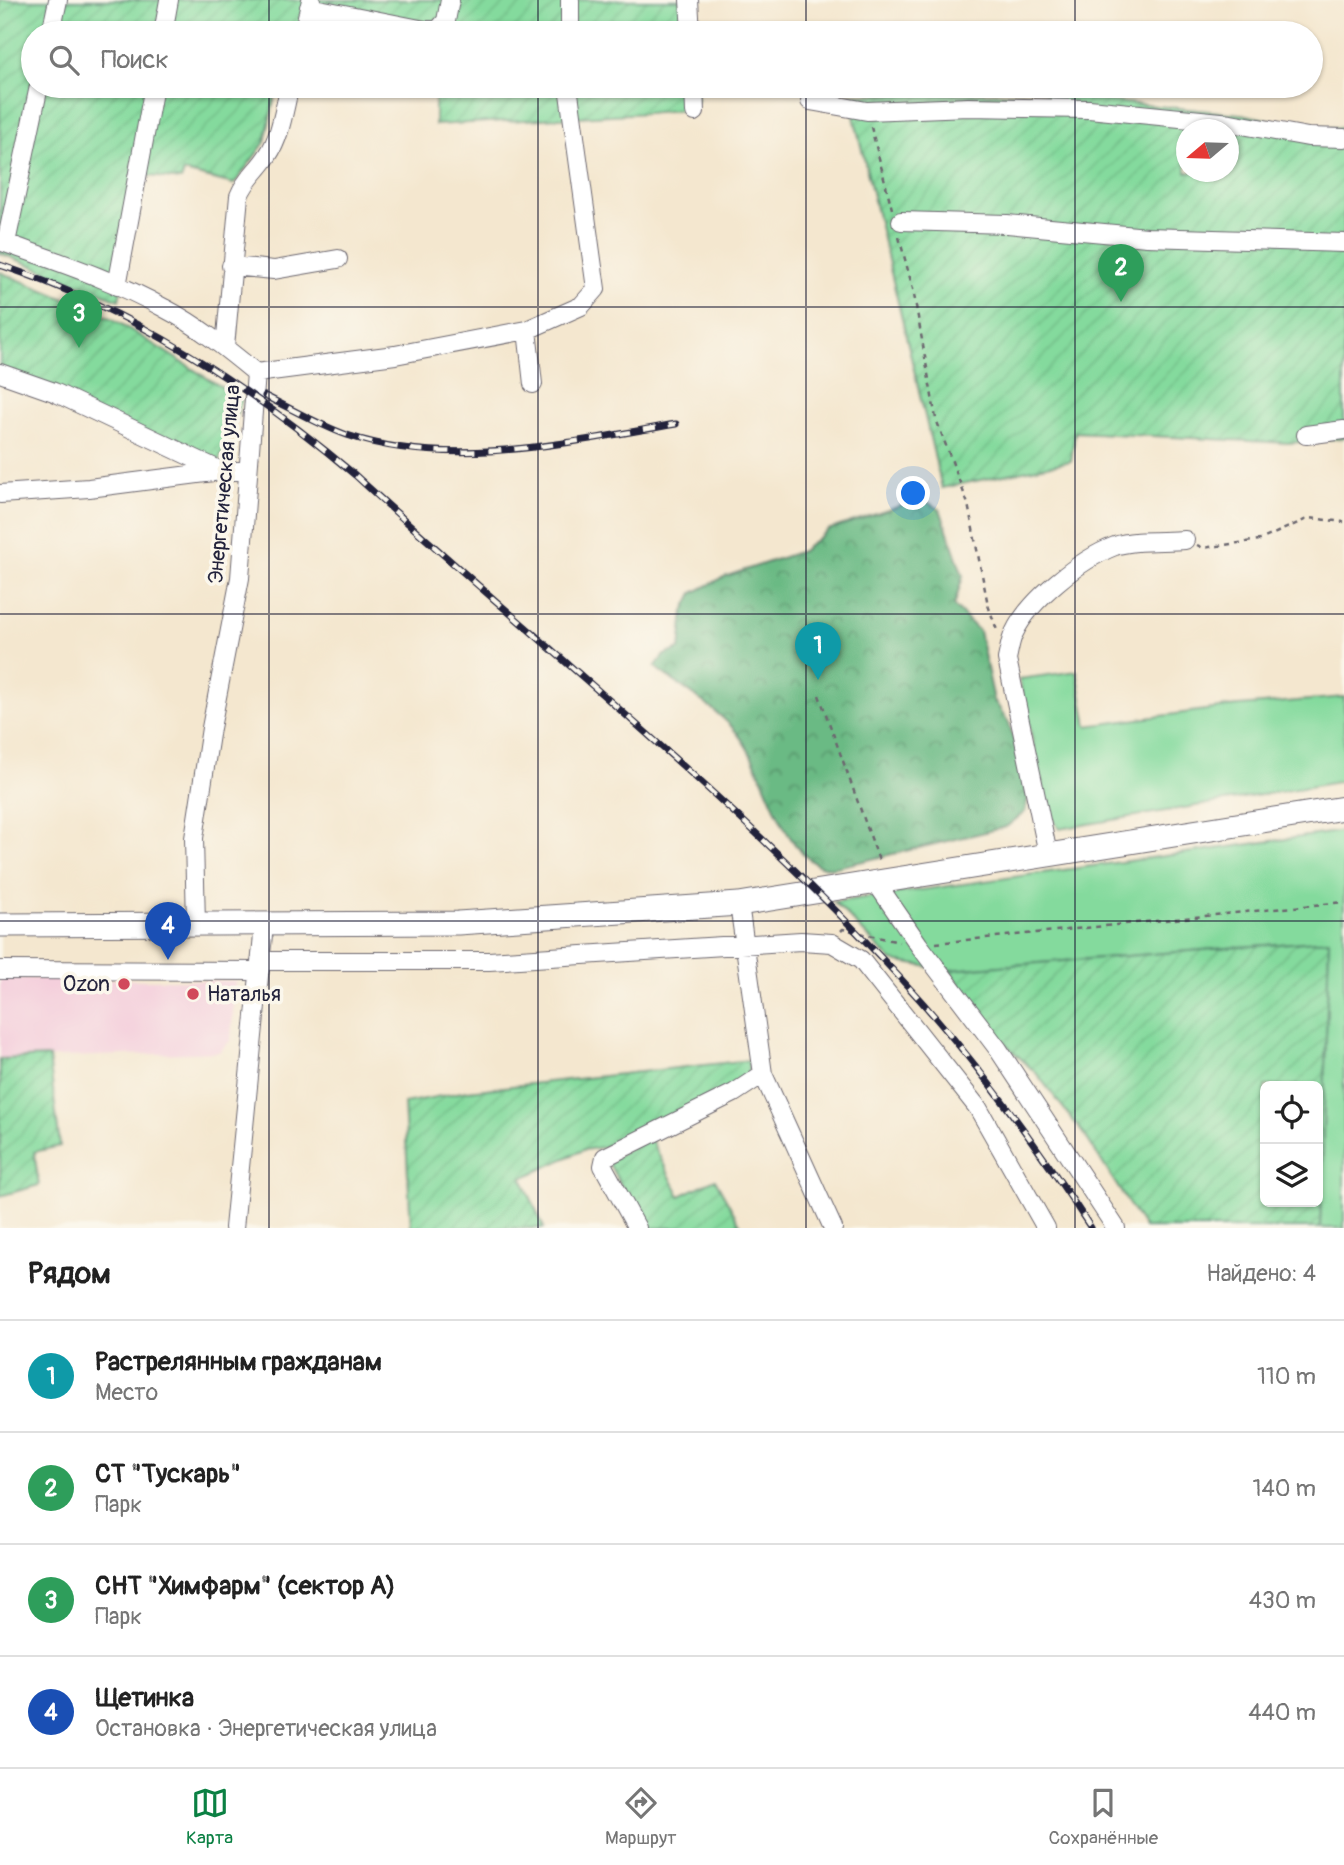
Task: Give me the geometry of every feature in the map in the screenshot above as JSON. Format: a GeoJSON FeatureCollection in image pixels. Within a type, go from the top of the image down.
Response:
{"type":"FeatureCollection","features":[{"type":"Feature","properties":{"kind":"main road"},"geometry":{"type":"LineString","coordinates":[[0,925],[471,922],[739,904],[1344,808]]}},
{"type":"Feature","properties":{"kind":"street"},"geometry":{"type":"LineString","coordinates":[[54,21],[58,0]]}},
{"type":"Feature","properties":{"kind":"street"},"geometry":{"type":"LineString","coordinates":[[165,21],[169,0]]}},
{"type":"Feature","properties":{"kind":"street"},"geometry":{"type":"LineString","coordinates":[[446,21],[450,0]]}},
{"type":"Feature","properties":{"kind":"street"},"geometry":{"type":"LineString","coordinates":[[570,0],[570,21]]}},
{"type":"Feature","properties":{"kind":"street"},"geometry":{"type":"LineString","coordinates":[[689,0],[690,21]]}},
{"type":"Feature","properties":{"kind":"street"},"geometry":{"type":"LineString","coordinates":[[310,4],[385,21]]}},
{"type":"Feature","properties":{"kind":"street"},"geometry":{"type":"LineString","coordinates":[[36,98],[3,242],[117,286],[164,308],[225,347],[256,373]]}},
{"type":"Feature","properties":{"kind":"street"},"geometry":{"type":"LineString","coordinates":[[117,286],[152,98]]}},
{"type":"Feature","properties":{"kind":"street"},"geometry":{"type":"LineString","coordinates":[[225,347],[239,196],[245,181],[268,155],[277,135],[287,98]]}},
{"type":"Feature","properties":{"kind":"street","name":"Энергетическая улица"},"geometry":{"type":"LineString","coordinates":[[196,925],[194,838],[211,728],[240,579],[256,373],[395,355],[527,330],[581,306],[596,289],[570,98]]}},
{"type":"Feature","properties":{"kind":"street"},"geometry":{"type":"LineString","coordinates":[[694,98],[695,112]]}},
{"type":"Feature","properties":{"kind":"street"},"geometry":{"type":"LineString","coordinates":[[810,101],[867,111],[968,107],[1089,108],[1231,123],[1297,135],[1344,138]]}},
{"type":"Feature","properties":{"kind":"street"},"geometry":{"type":"LineString","coordinates":[[901,221],[1041,226],[1147,237],[1344,243]]}},
{"type":"Feature","properties":{"kind":"street"},"geometry":{"type":"LineString","coordinates":[[232,266],[274,270],[338,259]]}},
{"type":"Feature","properties":{"kind":"street"},"geometry":{"type":"LineString","coordinates":[[527,330],[533,384]]}},
{"type":"Feature","properties":{"kind":"street"},"geometry":{"type":"LineString","coordinates":[[0,373],[54,392],[221,471]]}},
{"type":"Feature","properties":{"kind":"street"},"geometry":{"type":"LineString","coordinates":[[1306,435],[1344,430]]}},
{"type":"Feature","properties":{"kind":"street"},"geometry":{"type":"LineString","coordinates":[[0,494],[89,488],[221,471],[247,471]]}},
{"type":"Feature","properties":{"kind":"street"},"geometry":{"type":"LineString","coordinates":[[1048,854],[1007,659],[1013,635],[1024,616],[1073,571],[1117,545],[1185,540]]}},
{"type":"Feature","properties":{"kind":"street"},"geometry":{"type":"LineString","coordinates":[[881,880],[919,945],[998,1049],[1116,1228]]}},
{"type":"Feature","properties":{"kind":"street"},"geometry":{"type":"LineString","coordinates":[[739,904],[763,1074],[833,1228]]}},
{"type":"Feature","properties":{"kind":"street"},"geometry":{"type":"LineString","coordinates":[[234,1228],[264,925]]}},
{"type":"Feature","properties":{"kind":"street"},"geometry":{"type":"LineString","coordinates":[[0,970],[489,961],[746,947],[801,940],[832,943],[861,960],[971,1097],[1046,1228]]}},
{"type":"Feature","properties":{"kind":"street"},"geometry":{"type":"LineString","coordinates":[[637,1228],[603,1166],[605,1157],[734,1093],[763,1074]]}},
{"type":"Feature","properties":{"kind":"path"},"geometry":{"type":"LineString","coordinates":[[867,111],[890,201],[901,221],[898,232],[913,289],[936,419],[968,504],[988,605],[1007,659]]}},
{"type":"Feature","properties":{"kind":"path"},"geometry":{"type":"LineString","coordinates":[[1185,540],[1203,548],[1260,540],[1309,518],[1344,522]]}},
{"type":"Feature","properties":{"kind":"path"},"geometry":{"type":"LineString","coordinates":[[818,695],[881,880]]}},
{"type":"Feature","properties":{"kind":"path"},"geometry":{"type":"LineString","coordinates":[[832,943],[843,929],[919,945],[1344,902]]}},
{"type":"Feature","properties":{"kind":"shaded area"},"geometry":{"type":"Polygon","coordinates":[[[0,978],[235,981],[231,1040],[219,1052],[0,1059],[0,978]]]}},
{"type":"Feature","properties":{"kind":"green space"},"geometry":{"type":"Polygon","coordinates":[[[0,0],[693,0],[694,21],[354,21],[314,13],[312,21],[21,21],[21,98],[274,98],[265,142],[234,184],[184,172],[181,180],[143,175],[119,300],[0,253],[0,0]]]}},
{"type":"Feature","properties":{"kind":"green space"},"geometry":{"type":"Polygon","coordinates":[[[435,98],[697,98],[697,101],[680,110],[435,125],[435,98]]]}},
{"type":"Feature","properties":{"kind":"green space"},"geometry":{"type":"Polygon","coordinates":[[[850,98],[1075,98],[1240,114],[1307,127],[1344,128],[1344,438],[1288,443],[1075,432],[1071,461],[942,488],[850,98]]]}},
{"type":"Feature","properties":{"kind":"green space"},"geometry":{"type":"Polygon","coordinates":[[[0,272],[113,319],[242,400],[217,466],[0,376],[0,272]]]}},
{"type":"Feature","properties":{"kind":"green space"},"geometry":{"type":"Polygon","coordinates":[[[921,499],[940,509],[963,576],[954,606],[979,631],[994,700],[1009,723],[1020,763],[1028,797],[1025,812],[1006,827],[841,866],[822,867],[803,854],[791,839],[744,742],[731,726],[704,702],[655,667],[664,655],[680,649],[684,611],[693,593],[724,577],[802,551],[828,530],[921,499]]]}},
{"type":"Feature","properties":{"kind":"green space"},"geometry":{"type":"Polygon","coordinates":[[[1077,671],[1087,726],[1228,707],[1344,697],[1344,781],[1059,829],[1048,811],[1019,679],[1077,671]]]}},
{"type":"Feature","properties":{"kind":"green space"},"geometry":{"type":"Polygon","coordinates":[[[1344,831],[1344,1228],[1320,1228],[1321,1207],[1323,1207],[1329,940],[949,970],[892,961],[834,902],[1344,831]]]}},
{"type":"Feature","properties":{"kind":"green space"},"geometry":{"type":"Polygon","coordinates":[[[1329,940],[1323,1132],[1323,1081],[1260,1081],[1260,1207],[1321,1207],[1320,1228],[1144,1228],[1086,1137],[1036,1073],[999,1038],[949,970],[1329,940]]]}},
{"type":"Feature","properties":{"kind":"green space"},"geometry":{"type":"Polygon","coordinates":[[[49,1057],[60,1146],[34,1152],[39,1185],[0,1196],[0,1059],[49,1057]]]}},
{"type":"Feature","properties":{"kind":"green space"},"geometry":{"type":"Polygon","coordinates":[[[749,1060],[748,1075],[729,1090],[605,1147],[583,1150],[522,1178],[544,1228],[411,1228],[404,1103],[467,1091],[749,1060]]]}},
{"type":"Feature","properties":{"kind":"green space"},"geometry":{"type":"Polygon","coordinates":[[[649,1136],[680,1196],[715,1179],[742,1228],[644,1228],[608,1162],[649,1136]]]}},
{"type":"Feature","properties":{"kind":"railway"},"geometry":{"type":"LineString","coordinates":[[0,265],[96,304],[187,353],[273,411],[355,475],[703,784],[837,912],[901,979],[977,1068],[1025,1131],[1091,1228]]}},
{"type":"Feature","properties":{"kind":"railway"},"geometry":{"type":"LineString","coordinates":[[265,396],[347,435],[428,451],[469,452],[553,445],[676,424]]}},
{"type":"Feature","properties":{"kind":"place","name":"СТ \"Тускарь\""},"geometry":{"type":"Point","coordinates":[1121,302]}},
{"type":"Feature","properties":{"kind":"place","name":"СНТ \"Химфарм\" (сектор А)"},"geometry":{"type":"Point","coordinates":[79,348]}},
{"type":"Feature","properties":{"kind":"place","name":"Растрелянным гражданам"},"geometry":{"type":"Point","coordinates":[818,680]}},
{"type":"Feature","properties":{"kind":"place","name":"Щетинка"},"geometry":{"type":"Point","coordinates":[168,960]}},
{"type":"Feature","properties":{"kind":"place","name":"Ozon"},"geometry":{"type":"Point","coordinates":[124,984]}},
{"type":"Feature","properties":{"kind":"place","name":"Наталья"},"geometry":{"type":"Point","coordinates":[193,994]}}]}
